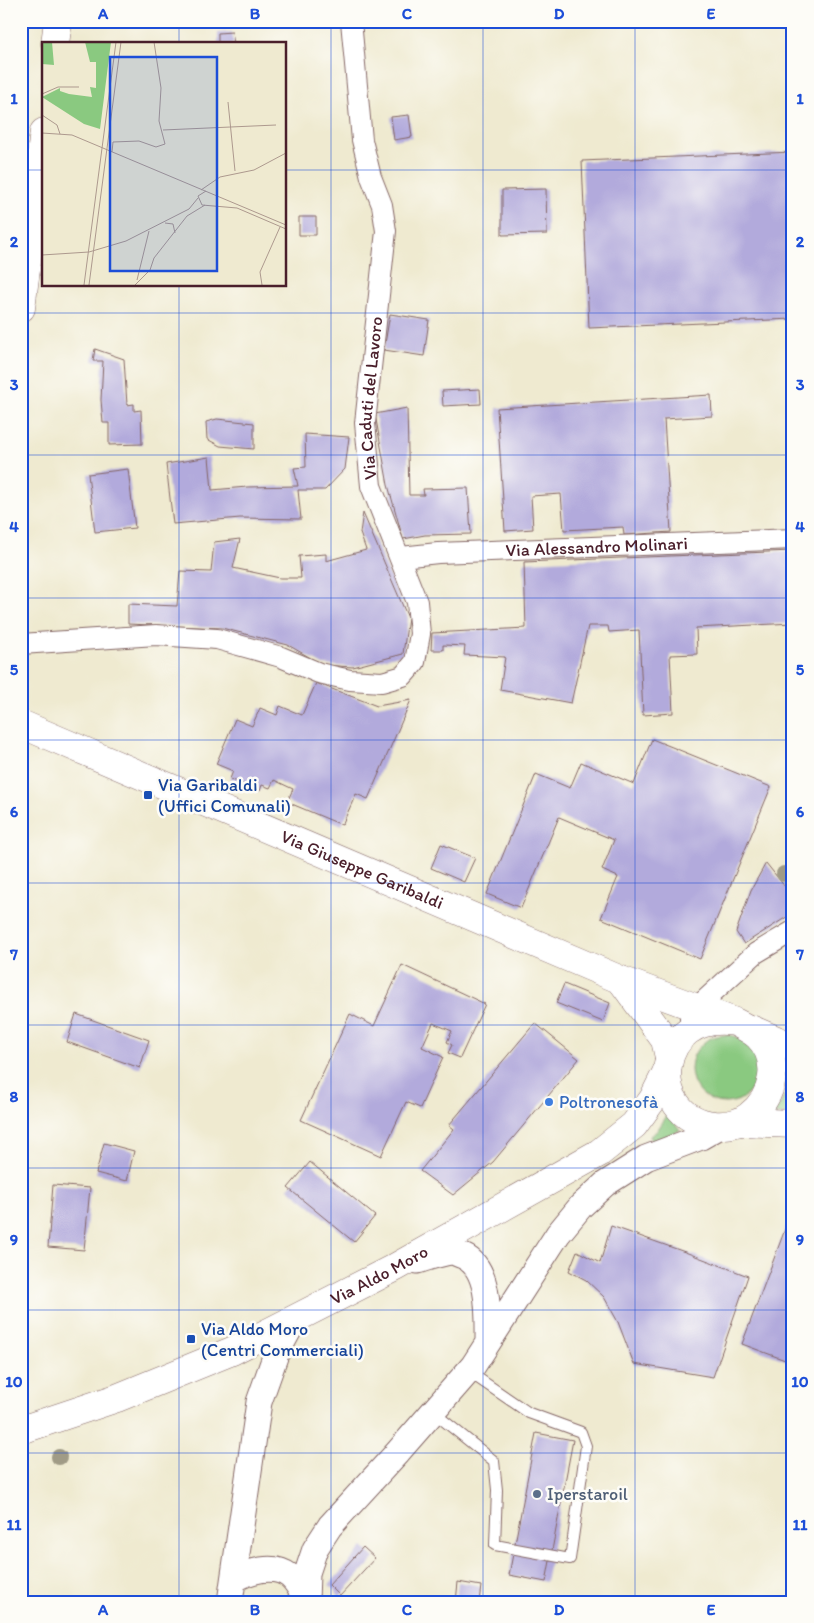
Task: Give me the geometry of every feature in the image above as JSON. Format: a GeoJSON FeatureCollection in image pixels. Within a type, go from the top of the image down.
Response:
{"type":"FeatureCollection","features":[{"type":"Feature","properties":{"kind":"main road"},"geometry":{"type":"LineString","coordinates":[[55,42],[58,21]]}},
{"type":"Feature","properties":{"kind":"main road"},"geometry":{"type":"LineString","coordinates":[[21,308],[42,147]]}},
{"type":"Feature","properties":{"kind":"main road","name":"Via Giuseppe Garibaldi"},"geometry":{"type":"LineString","coordinates":[[21,724],[620,980],[725,1019],[793,1048]]}},
{"type":"Feature","properties":{"kind":"main road"},"geometry":{"type":"LineString","coordinates":[[620,980],[665,1040],[670,1058],[668,1083],[678,1105],[687,1114],[710,1124],[793,1124]]}},
{"type":"Feature","properties":{"kind":"main road"},"geometry":{"type":"LineString","coordinates":[[670,1058],[684,1034],[695,1026],[708,1021],[725,1019],[758,1037],[766,1048],[771,1061],[770,1088],[764,1101],[756,1111],[732,1124]]}},
{"type":"Feature","properties":{"kind":"main road","name":"Via Aldo Moro"},"geometry":{"type":"LineString","coordinates":[[21,1430],[117,1398],[232,1351],[396,1267],[599,1153],[634,1125],[653,1099],[670,1058]]}},
{"type":"Feature","properties":{"kind":"street","name":"Via Caduti del Lavoro"},"geometry":{"type":"LineString","coordinates":[[21,644],[156,635],[217,639],[281,657],[320,674],[350,680],[382,682],[403,676],[415,662],[420,634],[417,602],[401,557],[371,486],[365,423],[386,231],[382,205],[371,177],[362,140],[351,21]]}},
{"type":"Feature","properties":{"kind":"street","name":"Via Alessandro Molinari"},"geometry":{"type":"LineString","coordinates":[[401,557],[438,553],[793,539]]}},
{"type":"Feature","properties":{"kind":"street"},"geometry":{"type":"LineString","coordinates":[[670,1058],[725,1019],[718,1004],[721,984],[756,953],[793,931]]}},
{"type":"Feature","properties":{"kind":"street"},"geometry":{"type":"LineString","coordinates":[[306,1600],[307,1573],[315,1550],[330,1526],[468,1371],[558,1234],[581,1206],[606,1184],[646,1158],[732,1124]]}},
{"type":"Feature","properties":{"kind":"street"},"geometry":{"type":"LineString","coordinates":[[396,1267],[453,1252],[467,1258],[477,1267],[483,1281],[488,1308],[488,1342]]}},
{"type":"Feature","properties":{"kind":"street"},"geometry":{"type":"LineString","coordinates":[[232,1591],[259,1402],[276,1354],[295,1319]]}},
{"type":"Feature","properties":{"kind":"street"},"geometry":{"type":"LineString","coordinates":[[232,1591],[247,1572],[276,1570],[290,1576],[306,1600]]}},
{"type":"Feature","properties":{"kind":"lane"},"geometry":{"type":"LineString","coordinates":[[433,1412],[494,1462],[497,1490],[495,1545],[570,1559],[586,1446],[581,1432],[529,1413],[468,1371]]}},
{"type":"Feature","properties":{"kind":"green space"},"geometry":{"type":"Polygon","coordinates":[[[725,1035],[738,1038],[749,1045],[756,1056],[759,1069],[756,1082],[749,1093],[738,1100],[725,1103],[712,1100],[701,1093],[694,1082],[691,1069],[694,1056],[701,1045],[712,1038],[725,1035]]]}},
{"type":"Feature","properties":{"kind":"green space"},"geometry":{"type":"Polygon","coordinates":[[[789,1056],[793,1058],[793,1114],[773,1115],[782,1101],[789,1080],[789,1056]]]}},
{"type":"Feature","properties":{"kind":"green space"},"geometry":{"type":"Polygon","coordinates":[[[668,1114],[680,1130],[653,1142],[650,1136],[657,1131],[668,1114]]]}},
{"type":"Feature","properties":{"kind":"building"},"geometry":{"type":"Polygon","coordinates":[[[232,32],[234,42],[218,42],[218,33],[232,32]]]}},
{"type":"Feature","properties":{"kind":"building"},"geometry":{"type":"Polygon","coordinates":[[[409,115],[412,137],[394,140],[391,117],[409,115]]]}},
{"type":"Feature","properties":{"kind":"building"},"geometry":{"type":"Polygon","coordinates":[[[793,152],[793,319],[589,328],[582,161],[793,152]]]}},
{"type":"Feature","properties":{"kind":"building"},"geometry":{"type":"Polygon","coordinates":[[[546,189],[547,234],[502,235],[502,190],[546,189]]]}},
{"type":"Feature","properties":{"kind":"building"},"geometry":{"type":"Polygon","coordinates":[[[299,217],[316,217],[316,235],[299,235],[299,217]]]}},
{"type":"Feature","properties":{"kind":"building"},"geometry":{"type":"Polygon","coordinates":[[[390,314],[429,320],[424,356],[384,350],[390,314]]]}},
{"type":"Feature","properties":{"kind":"building"},"geometry":{"type":"Polygon","coordinates":[[[95,349],[124,359],[127,405],[134,404],[134,411],[141,410],[142,444],[109,445],[109,423],[103,423],[101,400],[103,361],[93,361],[95,349]]]}},
{"type":"Feature","properties":{"kind":"building"},"geometry":{"type":"Polygon","coordinates":[[[480,389],[481,404],[443,406],[442,391],[480,389]]]}},
{"type":"Feature","properties":{"kind":"building"},"geometry":{"type":"Polygon","coordinates":[[[711,395],[712,416],[664,419],[671,532],[624,535],[623,527],[564,530],[561,494],[531,496],[533,529],[505,531],[497,408],[711,395]]]}},
{"type":"Feature","properties":{"kind":"building"},"geometry":{"type":"Polygon","coordinates":[[[407,408],[409,495],[424,495],[423,489],[468,488],[471,534],[425,535],[403,539],[388,485],[375,414],[407,408]]]}},
{"type":"Feature","properties":{"kind":"building"},"geometry":{"type":"Polygon","coordinates":[[[217,419],[254,423],[254,449],[220,446],[207,439],[206,422],[217,419]]]}},
{"type":"Feature","properties":{"kind":"building"},"geometry":{"type":"Polygon","coordinates":[[[305,434],[349,437],[345,469],[325,490],[298,490],[301,519],[240,518],[173,524],[166,464],[209,457],[212,490],[298,486],[294,468],[306,467],[305,434]]]}},
{"type":"Feature","properties":{"kind":"building"},"geometry":{"type":"Polygon","coordinates":[[[128,469],[135,528],[95,532],[88,474],[128,469]]]}},
{"type":"Feature","properties":{"kind":"building"},"geometry":{"type":"Polygon","coordinates":[[[363,513],[408,618],[403,654],[353,667],[323,665],[288,645],[222,628],[128,624],[128,604],[177,606],[180,571],[211,572],[214,542],[240,539],[233,568],[280,578],[301,578],[299,556],[326,554],[326,561],[366,550],[360,533],[363,513]]]}},
{"type":"Feature","properties":{"kind":"building"},"geometry":{"type":"Polygon","coordinates":[[[793,551],[793,623],[696,628],[697,654],[670,655],[673,713],[643,715],[639,630],[609,632],[608,626],[588,626],[571,703],[500,690],[505,657],[464,655],[465,646],[443,645],[443,650],[431,650],[432,633],[526,628],[524,562],[793,551]]]}},
{"type":"Feature","properties":{"kind":"building"},"geometry":{"type":"Polygon","coordinates":[[[316,683],[377,706],[411,700],[368,799],[356,794],[342,825],[287,802],[293,789],[274,780],[270,788],[262,785],[260,791],[230,779],[233,771],[216,764],[235,719],[252,726],[260,708],[277,715],[280,706],[302,715],[316,683]]]}},
{"type":"Feature","properties":{"kind":"building"},"geometry":{"type":"Polygon","coordinates":[[[652,739],[771,787],[700,959],[601,918],[618,877],[602,870],[614,840],[559,817],[521,908],[487,894],[536,774],[570,788],[581,762],[634,784],[652,739]]]}},
{"type":"Feature","properties":{"kind":"building"},"geometry":{"type":"Polygon","coordinates":[[[441,844],[475,858],[464,882],[431,868],[441,844]]]}},
{"type":"Feature","properties":{"kind":"building"},"geometry":{"type":"Polygon","coordinates":[[[766,863],[793,897],[793,913],[744,944],[736,932],[751,890],[766,863]]]}},
{"type":"Feature","properties":{"kind":"building"},"geometry":{"type":"Polygon","coordinates":[[[402,965],[485,1004],[460,1058],[448,1053],[452,1045],[447,1042],[452,1031],[433,1023],[422,1047],[443,1057],[420,1108],[406,1102],[381,1156],[301,1120],[350,1014],[374,1026],[402,965]]]}},
{"type":"Feature","properties":{"kind":"building"},"geometry":{"type":"Polygon","coordinates":[[[564,984],[610,1003],[603,1022],[556,1003],[564,984]]]}},
{"type":"Feature","properties":{"kind":"building"},"geometry":{"type":"Polygon","coordinates":[[[76,1014],[149,1040],[140,1068],[67,1042],[76,1014]]]}},
{"type":"Feature","properties":{"kind":"building"},"geometry":{"type":"Polygon","coordinates":[[[535,1023],[579,1059],[493,1162],[453,1195],[420,1171],[454,1129],[449,1125],[535,1023]]]}},
{"type":"Feature","properties":{"kind":"building"},"geometry":{"type":"Polygon","coordinates":[[[104,1143],[134,1151],[127,1181],[96,1173],[104,1143]]]}},
{"type":"Feature","properties":{"kind":"building"},"geometry":{"type":"Polygon","coordinates":[[[310,1162],[375,1216],[354,1242],[288,1188],[310,1162]]]}},
{"type":"Feature","properties":{"kind":"building"},"geometry":{"type":"Polygon","coordinates":[[[53,1185],[90,1188],[84,1250],[48,1247],[53,1185]]]}},
{"type":"Feature","properties":{"kind":"building"},"geometry":{"type":"Polygon","coordinates":[[[793,1208],[793,1363],[742,1344],[793,1208]]]}},
{"type":"Feature","properties":{"kind":"building"},"geometry":{"type":"Polygon","coordinates":[[[611,1226],[748,1276],[713,1377],[634,1364],[618,1322],[604,1297],[586,1280],[569,1271],[577,1251],[600,1263],[611,1226]]]}},
{"type":"Feature","properties":{"kind":"building"},"geometry":{"type":"Polygon","coordinates":[[[536,1433],[573,1440],[546,1582],[509,1575],[536,1433]]]}},
{"type":"Feature","properties":{"kind":"building"},"geometry":{"type":"Polygon","coordinates":[[[363,1547],[375,1558],[340,1596],[329,1585],[363,1547]]]}},
{"type":"Feature","properties":{"kind":"building"},"geometry":{"type":"Polygon","coordinates":[[[458,1582],[481,1586],[479,1602],[456,1602],[458,1582]]]}},
{"type":"Feature","properties":{"kind":"place","name":"Via Garibaldi (Uffici Comunali)"},"geometry":{"type":"Point","coordinates":[148,795]}},
{"type":"Feature","properties":{"kind":"place","name":"Poltronesofà"},"geometry":{"type":"Point","coordinates":[549,1102]}},
{"type":"Feature","properties":{"kind":"place","name":"Via Aldo Moro (Centri Commerciali)"},"geometry":{"type":"Point","coordinates":[191,1339]}},
{"type":"Feature","properties":{"kind":"place","name":"Iperstaroil"},"geometry":{"type":"Point","coordinates":[537,1494]}}]}
